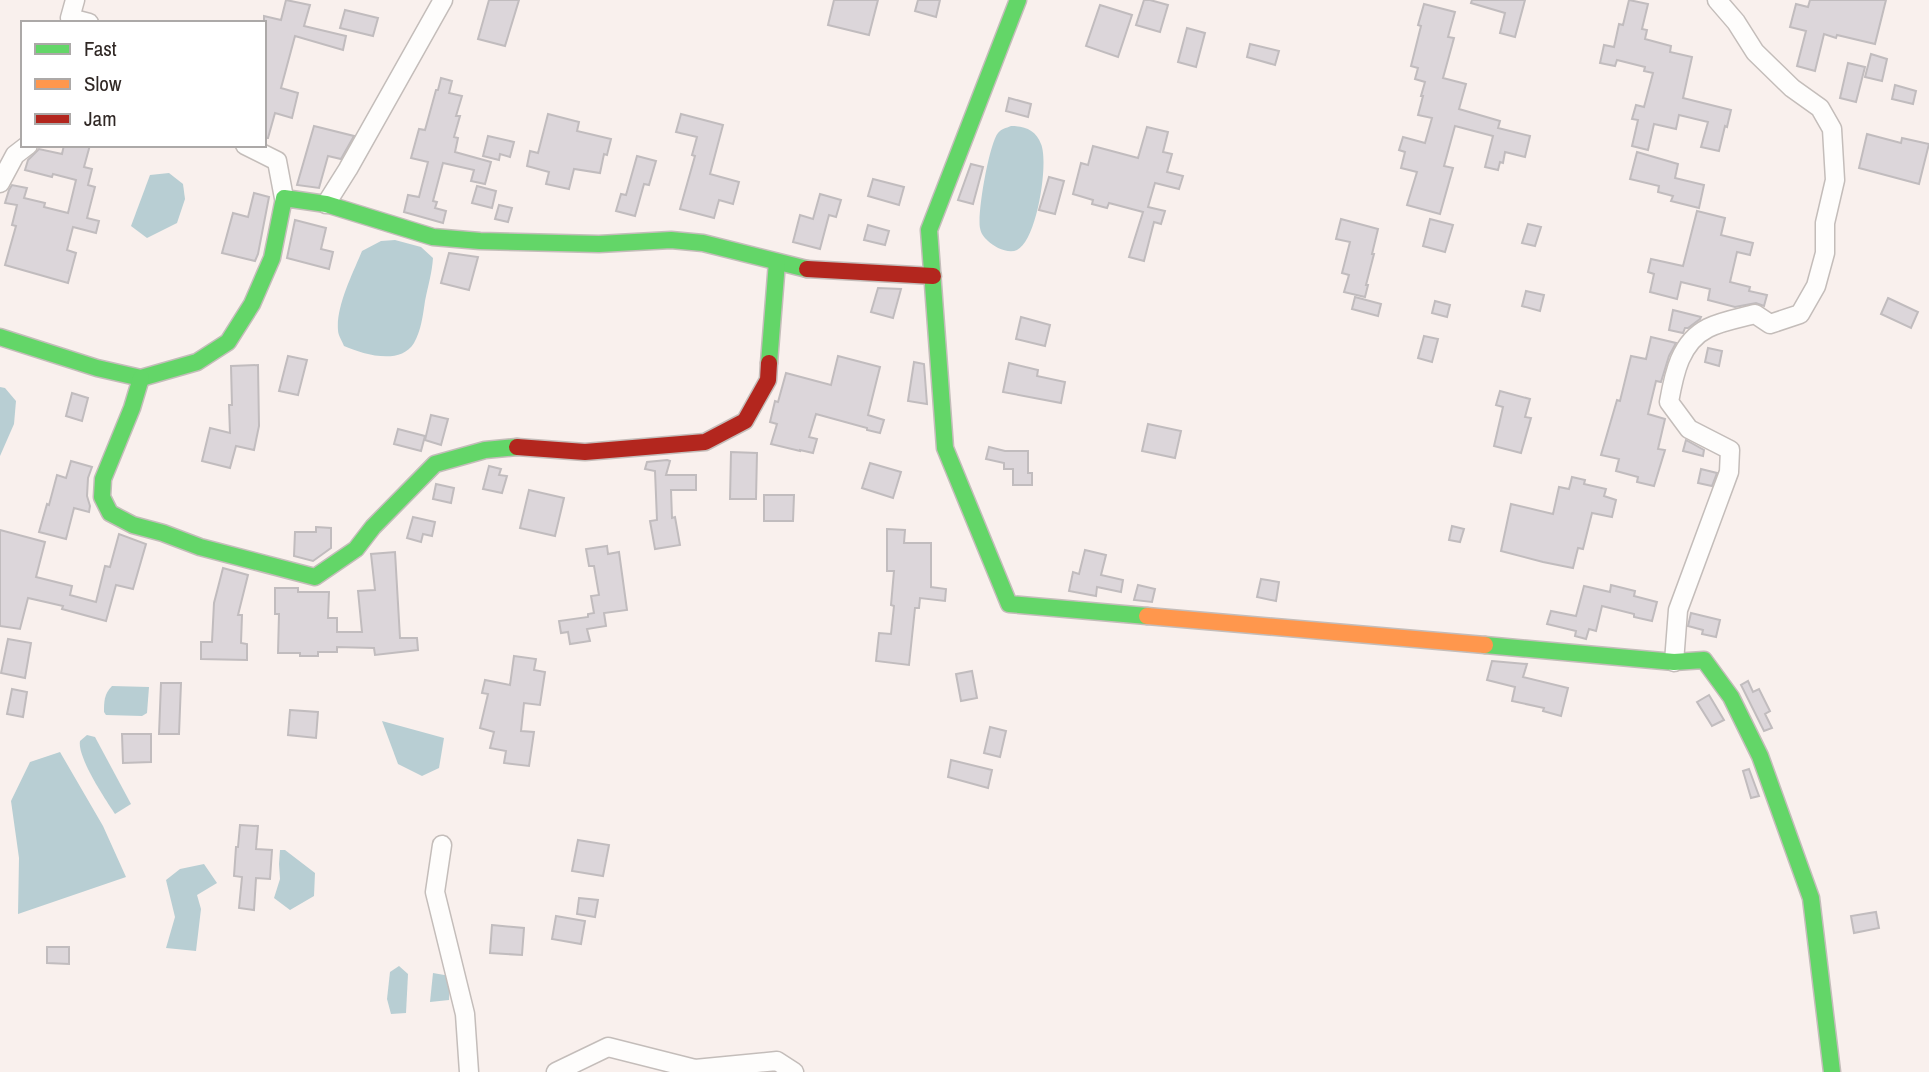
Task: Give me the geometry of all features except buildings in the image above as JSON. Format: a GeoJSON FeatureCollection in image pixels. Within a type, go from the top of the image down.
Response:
{"type":"FeatureCollection","features":[{"type":"Feature","properties":{"kind":"street"},"geometry":{"type":"LineString","coordinates":[[75,0],[70,18],[80,21]]}},
{"type":"Feature","properties":{"kind":"street"},"geometry":{"type":"LineString","coordinates":[[326,204],[443,0]]}},
{"type":"Feature","properties":{"kind":"street"},"geometry":{"type":"LineString","coordinates":[[1018,0],[929,230],[945,448],[1009,604],[1674,662],[1704,660],[1731,697],[1760,756],[1811,898],[1832,1072]]}},
{"type":"Feature","properties":{"kind":"street"},"geometry":{"type":"LineString","coordinates":[[1674,662],[1678,610],[1730,472],[1730,450],[1689,429],[1669,402],[1673,378],[1685,346],[1707,328],[1755,314],[1770,324],[1800,314],[1816,286],[1825,253],[1825,223],[1835,180],[1832,129],[1820,108],[1791,88],[1755,52],[1736,22],[1717,0]]}},
{"type":"Feature","properties":{"kind":"street"},"geometry":{"type":"LineString","coordinates":[[0,184],[15,155],[25,147]]}},
{"type":"Feature","properties":{"kind":"street"},"geometry":{"type":"LineString","coordinates":[[0,337],[97,368],[141,378],[197,362],[228,342],[252,304],[272,258],[284,198],[277,161],[249,147]]}},
{"type":"Feature","properties":{"kind":"street"},"geometry":{"type":"LineString","coordinates":[[284,198],[326,204],[433,237],[599,244],[671,240],[703,243],[806,269],[933,276]]}},
{"type":"Feature","properties":{"kind":"street"},"geometry":{"type":"LineString","coordinates":[[141,378],[132,408],[103,479],[102,497],[110,513],[133,525],[200,547],[315,577],[356,549],[373,527],[435,464],[485,450],[517,447],[585,452],[705,442],[745,421],[768,380],[778,262]]}},
{"type":"Feature","properties":{"kind":"street"},"geometry":{"type":"LineString","coordinates":[[442,845],[435,892],[465,1014],[469,1072]]}},
{"type":"Feature","properties":{"kind":"street"},"geometry":{"type":"LineString","coordinates":[[556,1072],[608,1046],[695,1069],[777,1061],[794,1072]]}},
{"type":"Feature","properties":{"kind":"water"},"geometry":{"type":"Polygon","coordinates":[[[1011,126],[1025,128],[1036,135],[1043,153],[1043,167],[1040,200],[1030,232],[1024,244],[1017,250],[1010,251],[997,248],[981,232],[980,209],[995,140],[999,132],[1011,126]]]}},
{"type":"Feature","properties":{"kind":"water"},"geometry":{"type":"Polygon","coordinates":[[[169,173],[183,184],[185,199],[177,223],[147,238],[131,226],[150,175],[169,173]]]}},
{"type":"Feature","properties":{"kind":"water"},"geometry":{"type":"Polygon","coordinates":[[[395,240],[421,247],[433,258],[421,323],[414,343],[408,350],[391,356],[371,355],[344,346],[338,332],[338,321],[346,290],[362,251],[381,241],[395,240]]]}},
{"type":"Feature","properties":{"kind":"water"},"geometry":{"type":"Polygon","coordinates":[[[0,387],[5,388],[16,401],[14,424],[0,456],[0,387]]]}},
{"type":"Feature","properties":{"kind":"water"},"geometry":{"type":"Polygon","coordinates":[[[112,686],[149,687],[147,713],[142,716],[106,715],[105,698],[112,686]]]}},
{"type":"Feature","properties":{"kind":"water"},"geometry":{"type":"Polygon","coordinates":[[[382,721],[444,738],[439,768],[422,776],[398,764],[382,721]]]}},
{"type":"Feature","properties":{"kind":"water"},"geometry":{"type":"Polygon","coordinates":[[[87,735],[95,737],[131,804],[115,814],[83,757],[80,741],[87,735]]]}},
{"type":"Feature","properties":{"kind":"water"},"geometry":{"type":"Polygon","coordinates":[[[60,752],[103,826],[126,877],[18,914],[19,858],[11,801],[30,762],[60,752]]]}},
{"type":"Feature","properties":{"kind":"water"},"geometry":{"type":"Polygon","coordinates":[[[280,850],[285,850],[315,873],[314,896],[290,910],[274,898],[280,879],[280,850]]]}},
{"type":"Feature","properties":{"kind":"water"},"geometry":{"type":"Polygon","coordinates":[[[204,864],[217,883],[197,895],[201,909],[196,951],[166,948],[175,917],[166,880],[180,869],[204,864]]]}},
{"type":"Feature","properties":{"kind":"water"},"geometry":{"type":"Polygon","coordinates":[[[399,966],[408,974],[406,1013],[391,1014],[387,999],[390,972],[399,966]]]}},
{"type":"Feature","properties":{"kind":"water"},"geometry":{"type":"Polygon","coordinates":[[[433,973],[450,976],[449,1000],[430,1002],[433,973]]]}},
{"type":"Feature","properties":{"kind":"traffic: fast"},"geometry":{"type":"LineString","coordinates":[[1018,0],[929,230],[945,448],[1009,604],[1147,616]]}},
{"type":"Feature","properties":{"kind":"traffic: fast"},"geometry":{"type":"LineString","coordinates":[[0,337],[97,368],[141,378],[197,362],[228,342],[252,304],[272,258],[284,198],[326,204],[433,237],[599,244],[671,240],[703,243],[807,269]]}},
{"type":"Feature","properties":{"kind":"traffic: fast"},"geometry":{"type":"LineString","coordinates":[[769,363],[777,262]]}},
{"type":"Feature","properties":{"kind":"traffic: fast"},"geometry":{"type":"LineString","coordinates":[[141,378],[132,408],[103,479],[102,497],[110,513],[133,525],[200,547],[315,577],[356,549],[373,527],[435,464],[485,450],[517,447]]}},
{"type":"Feature","properties":{"kind":"traffic: fast"},"geometry":{"type":"LineString","coordinates":[[1485,645],[1674,662],[1704,660],[1731,697],[1760,756],[1811,898],[1832,1072]]}},
{"type":"Feature","properties":{"kind":"traffic: slow"},"geometry":{"type":"LineString","coordinates":[[1147,616],[1485,645]]}},
{"type":"Feature","properties":{"kind":"traffic: jam"},"geometry":{"type":"LineString","coordinates":[[807,269],[933,276]]}},
{"type":"Feature","properties":{"kind":"traffic: jam"},"geometry":{"type":"LineString","coordinates":[[517,447],[585,452],[705,442],[745,421],[768,380],[769,363]]}}]}
